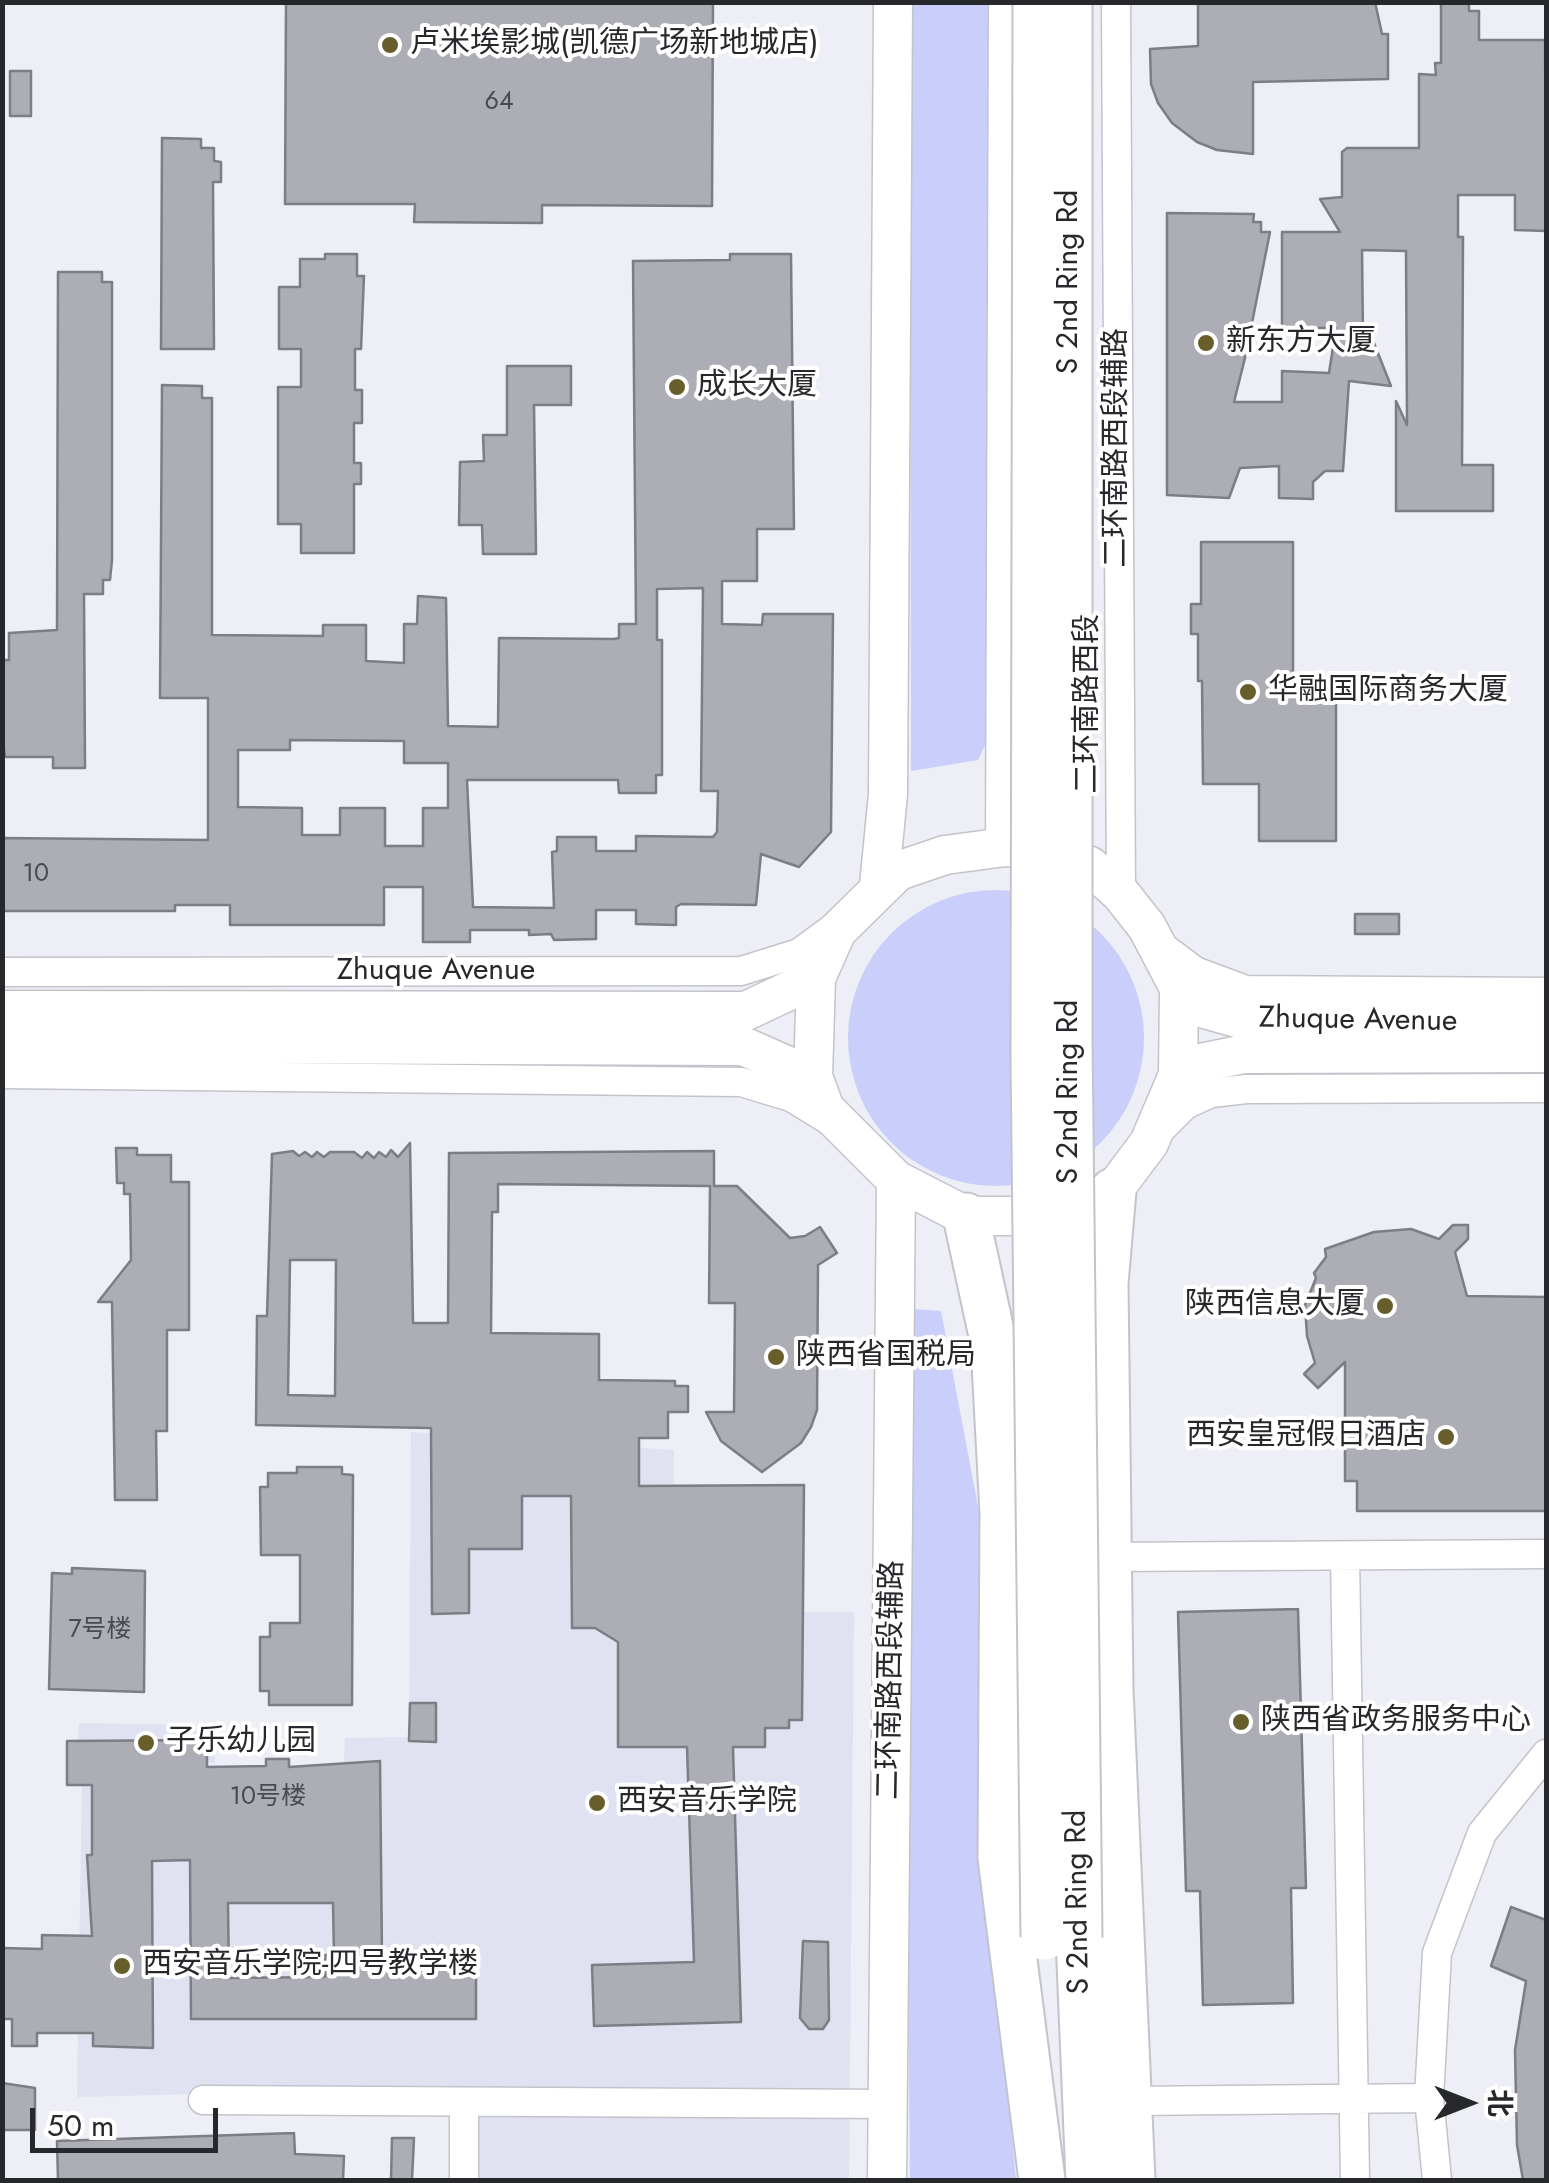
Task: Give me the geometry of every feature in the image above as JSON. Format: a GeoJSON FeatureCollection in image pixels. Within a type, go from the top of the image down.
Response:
{"type":"FeatureCollection","features":[{"type":"Feature","properties":{"kind":"highway","name":"S 2nd Ring Rd"},"geometry":{"type":"LineString","coordinates":[[1036,2],[1034,1058],[1061,1937],[1090,2180]]}},
{"type":"Feature","properties":{"kind":"highway","name":"S 2nd Ring Rd"},"geometry":{"type":"LineString","coordinates":[[1045,2180],[1061,1937],[1069,1058],[1069,2]]}},
{"type":"Feature","properties":{"kind":"highway"},"geometry":{"type":"LineString","coordinates":[[1101,2180],[1110,1688],[1105,1283],[1114,1190]]}},
{"type":"Feature","properties":{"kind":"highway"},"geometry":{"type":"LineString","coordinates":[[966,1216],[994,1345],[1003,1514],[1000,1858],[1045,2180]]}},
{"type":"Feature","properties":{"kind":"highway"},"geometry":{"type":"LineString","coordinates":[[1110,1688],[1132,2180]]}},
{"type":"Feature","properties":{"kind":"main road"},"geometry":{"type":"LineString","coordinates":[[879,886],[888,794],[892,2]]}},
{"type":"Feature","properties":{"kind":"main road"},"geometry":{"type":"LineString","coordinates":[[1005,847],[1008,2]]}},
{"type":"Feature","properties":{"kind":"main road","name":"二环南路西段"},"geometry":{"type":"LineString","coordinates":[[1085,2],[1090,866]]}},
{"type":"Feature","properties":{"kind":"main road"},"geometry":{"type":"LineString","coordinates":[[1005,847],[1054,850],[1090,866],[1121,894],[1156,942],[1179,988],[1178,1075],[1149,1142],[1114,1190],[1056,1216],[966,1216],[896,1180],[825,1108],[813,1077],[816,978],[837,931],[898,870],[945,854],[1005,847]]}},
{"type":"Feature","properties":{"kind":"main road","name":"Zhuque Avenue"},"geometry":{"type":"LineString","coordinates":[[2,1010],[746,1011],[816,978]]}},
{"type":"Feature","properties":{"kind":"main road","name":"Zhuque Avenue"},"geometry":{"type":"LineString","coordinates":[[1179,988],[1202,1008],[1244,1020],[1546,1023]]}},
{"type":"Feature","properties":{"kind":"main road"},"geometry":{"type":"LineString","coordinates":[[2,1043],[743,1046],[813,1077]]}},
{"type":"Feature","properties":{"kind":"main road","name":"Zhuque Avenue"},"geometry":{"type":"LineString","coordinates":[[1178,1075],[1200,1063],[1244,1054],[1546,1053]]}},
{"type":"Feature","properties":{"kind":"main road","name":"二环南路西段辅路"},"geometry":{"type":"LineString","coordinates":[[888,2180],[896,1180]]}},
{"type":"Feature","properties":{"kind":"street","name":"二环南路西段辅路"},"geometry":{"type":"LineString","coordinates":[[1116,2],[1121,894]]}},
{"type":"Feature","properties":{"kind":"street","name":"Zhuque Avenue"},"geometry":{"type":"LineString","coordinates":[[2,972],[742,971],[799,953],[853,913]]}},
{"type":"Feature","properties":{"kind":"street"},"geometry":{"type":"LineString","coordinates":[[1156,942],[1195,971],[1246,990],[1546,992]]}},
{"type":"Feature","properties":{"kind":"street"},"geometry":{"type":"LineString","coordinates":[[2,1074],[741,1082],[792,1097],[848,1135]]}},
{"type":"Feature","properties":{"kind":"street"},"geometry":{"type":"LineString","coordinates":[[1149,1142],[1176,1112],[1212,1093],[1246,1088],[1546,1088]]}},
{"type":"Feature","properties":{"kind":"street"},"geometry":{"type":"LineString","coordinates":[[1109,1557],[1546,1554]]}},
{"type":"Feature","properties":{"kind":"street"},"geometry":{"type":"LineString","coordinates":[[1345,1556],[1356,2180]]}},
{"type":"Feature","properties":{"kind":"street"},"geometry":{"type":"LineString","coordinates":[[1437,2180],[1429,2098],[1437,1953],[1482,1833],[1546,1754]]}},
{"type":"Feature","properties":{"kind":"street"},"geometry":{"type":"LineString","coordinates":[[1130,2101],[1352,2102],[1429,2098]]}},
{"type":"Feature","properties":{"kind":"street"},"geometry":{"type":"LineString","coordinates":[[203,2100],[888,2104]]}},
{"type":"Feature","properties":{"kind":"street"},"geometry":{"type":"LineString","coordinates":[[464,2102],[464,2180]]}},
{"type":"Feature","properties":{"kind":"shaded area"},"geometry":{"type":"Polygon","coordinates":[[[910,3],[999,3],[996,722],[978,760],[911,771],[910,3]]]}},
{"type":"Feature","properties":{"kind":"shaded area"},"geometry":{"type":"Polygon","coordinates":[[[996,890],[1053,901],[1101,933],[1133,981],[1144,1038],[1133,1095],[1101,1143],[1053,1175],[996,1186],[939,1175],[891,1143],[859,1095],[848,1038],[859,981],[891,933],[939,901],[996,890]]]}},
{"type":"Feature","properties":{"kind":"shaded area"},"geometry":{"type":"Polygon","coordinates":[[[913,1309],[941,1311],[980,1517],[982,1818],[1016,2180],[910,2180],[907,1837],[913,1309]]]}},
{"type":"Feature","properties":{"kind":"shaded area","name":"西安音乐学院"},"geometry":{"type":"Polygon","coordinates":[[[411,1432],[674,1450],[673,1611],[854,1612],[849,2180],[478,2180],[477,2087],[77,2097],[82,1772],[341,1832],[345,1738],[409,1737],[411,1432]]]}},
{"type":"Feature","properties":{"kind":"shaded area","name":"子乐幼儿园"},"geometry":{"type":"Polygon","coordinates":[[[79,1723],[214,1725],[215,1763],[77,1761],[79,1723]]]}},
{"type":"Feature","properties":{"kind":"building"},"geometry":{"type":"Polygon","coordinates":[[[286,2],[713,2],[712,206],[542,205],[542,223],[414,222],[415,204],[285,204],[286,2]]]}},
{"type":"Feature","properties":{"kind":"building"},"geometry":{"type":"Polygon","coordinates":[[[1198,2],[1375,2],[1382,34],[1388,34],[1388,79],[1253,82],[1253,154],[1217,150],[1197,142],[1172,123],[1158,103],[1151,84],[1150,49],[1198,46],[1198,2]]]}},
{"type":"Feature","properties":{"kind":"building"},"geometry":{"type":"Polygon","coordinates":[[[1441,2],[1464,2],[1469,4],[1469,11],[1479,11],[1479,40],[1545,40],[1546,231],[1515,230],[1515,195],[1458,195],[1458,237],[1463,237],[1462,465],[1493,465],[1493,511],[1396,511],[1396,401],[1407,425],[1406,251],[1362,250],[1363,337],[1372,338],[1391,386],[1349,381],[1343,471],[1325,471],[1313,482],[1313,499],[1279,498],[1279,466],[1240,468],[1229,498],[1167,495],[1167,213],[1254,214],[1253,222],[1261,222],[1261,232],[1270,232],[1251,328],[1245,328],[1245,358],[1234,402],[1282,402],[1282,371],[1329,373],[1336,328],[1282,328],[1282,232],[1340,232],[1320,199],[1342,197],[1342,152],[1347,148],[1419,148],[1419,74],[1436,75],[1435,63],[1441,63],[1441,2]]]}},
{"type":"Feature","properties":{"kind":"building"},"geometry":{"type":"Polygon","coordinates":[[[10,71],[31,71],[31,116],[10,116],[10,71]]]}},
{"type":"Feature","properties":{"kind":"building"},"geometry":{"type":"Polygon","coordinates":[[[162,138],[201,139],[201,148],[214,148],[214,161],[221,162],[221,182],[213,182],[214,349],[161,349],[162,138]]]}},
{"type":"Feature","properties":{"kind":"building"},"geometry":{"type":"Polygon","coordinates":[[[325,254],[357,254],[357,276],[364,276],[361,349],[355,349],[355,390],[362,390],[362,423],[354,423],[354,463],[361,463],[361,484],[354,484],[354,553],[301,553],[301,524],[278,524],[278,387],[301,387],[301,349],[279,349],[279,287],[300,287],[300,259],[325,259],[325,254]]]}},
{"type":"Feature","properties":{"kind":"building"},"geometry":{"type":"Polygon","coordinates":[[[730,254],[791,254],[794,529],[757,529],[757,581],[722,581],[722,624],[762,625],[763,614],[833,614],[831,832],[799,867],[761,854],[756,905],[681,904],[676,907],[676,925],[636,924],[636,910],[596,910],[596,939],[554,940],[551,934],[529,935],[529,930],[470,930],[470,942],[423,942],[423,887],[384,887],[384,925],[230,925],[230,905],[175,905],[175,911],[2,911],[2,838],[208,840],[208,698],[160,698],[162,385],[202,386],[202,398],[212,398],[212,635],[323,636],[323,625],[366,625],[366,661],[404,663],[404,624],[417,624],[418,596],[446,598],[448,726],[498,727],[499,638],[614,639],[619,638],[619,624],[636,624],[633,261],[730,260],[730,254]],[[703,588],[657,589],[657,640],[662,640],[662,775],[656,775],[656,793],[619,793],[618,780],[467,780],[473,907],[554,908],[552,852],[557,851],[557,837],[596,837],[596,851],[636,851],[636,836],[713,837],[717,832],[718,791],[701,791],[703,588]],[[290,740],[290,750],[238,750],[238,807],[302,808],[302,835],[340,835],[340,808],[385,808],[385,846],[423,846],[423,808],[448,808],[448,763],[404,763],[404,741],[290,740]]]}},
{"type":"Feature","properties":{"kind":"building"},"geometry":{"type":"Polygon","coordinates":[[[58,272],[102,272],[102,282],[112,282],[112,560],[110,580],[103,580],[103,594],[84,594],[85,768],[53,768],[53,757],[5,757],[2,734],[2,660],[9,660],[9,633],[57,630],[58,272]]]}},
{"type":"Feature","properties":{"kind":"building"},"geometry":{"type":"Polygon","coordinates":[[[507,366],[571,366],[571,405],[534,405],[536,554],[483,554],[482,525],[459,525],[460,462],[484,461],[483,435],[507,435],[507,366]]]}},
{"type":"Feature","properties":{"kind":"building","name":"华融国际商务大厦"},"geometry":{"type":"Polygon","coordinates":[[[1201,542],[1293,542],[1293,692],[1336,692],[1336,841],[1259,841],[1259,784],[1203,784],[1202,681],[1198,681],[1198,634],[1191,634],[1191,604],[1201,604],[1201,542]]]}},
{"type":"Feature","properties":{"kind":"building"},"geometry":{"type":"Polygon","coordinates":[[[1355,914],[1399,914],[1399,934],[1355,934],[1355,914]]]}},
{"type":"Feature","properties":{"kind":"building"},"geometry":{"type":"Polygon","coordinates":[[[410,1143],[413,1323],[448,1323],[449,1153],[714,1151],[714,1186],[737,1186],[790,1238],[805,1236],[820,1227],[837,1253],[818,1265],[817,1410],[801,1443],[762,1472],[721,1441],[706,1412],[734,1412],[735,1303],[709,1303],[710,1186],[498,1184],[498,1212],[492,1212],[491,1333],[599,1334],[599,1380],[675,1381],[675,1386],[688,1386],[688,1412],[668,1412],[668,1438],[639,1438],[639,1486],[804,1485],[802,1720],[789,1720],[789,1728],[765,1728],[765,1747],[733,1747],[741,2022],[594,2026],[592,1965],[694,1962],[687,1747],[618,1747],[618,1642],[595,1628],[572,1628],[571,1496],[522,1496],[522,1549],[469,1549],[469,1613],[432,1614],[431,1428],[256,1425],[257,1316],[267,1316],[272,1154],[293,1151],[312,1157],[317,1152],[324,1157],[330,1152],[354,1152],[362,1158],[367,1152],[374,1158],[379,1152],[386,1157],[391,1150],[398,1157],[410,1143]],[[290,1260],[288,1395],[335,1396],[336,1260],[290,1260]]]}},
{"type":"Feature","properties":{"kind":"building"},"geometry":{"type":"Polygon","coordinates":[[[116,1148],[137,1148],[137,1155],[171,1155],[171,1182],[189,1182],[189,1330],[167,1330],[167,1431],[156,1431],[157,1500],[115,1500],[112,1302],[98,1302],[131,1260],[130,1194],[124,1194],[124,1183],[117,1183],[116,1148]]]}},
{"type":"Feature","properties":{"kind":"building","name":"西安皇冠假日酒店"},"geometry":{"type":"Polygon","coordinates":[[[1453,1225],[1468,1225],[1468,1239],[1455,1252],[1467,1296],[1546,1297],[1546,1511],[1357,1511],[1357,1481],[1345,1481],[1345,1362],[1318,1388],[1304,1374],[1315,1363],[1307,1336],[1305,1305],[1316,1278],[1314,1273],[1326,1257],[1325,1249],[1374,1232],[1411,1229],[1439,1239],[1453,1225]]]}},
{"type":"Feature","properties":{"kind":"building"},"geometry":{"type":"Polygon","coordinates":[[[297,1467],[342,1467],[342,1474],[353,1475],[352,1705],[269,1705],[269,1691],[260,1691],[260,1637],[270,1637],[270,1623],[300,1623],[300,1555],[261,1555],[260,1487],[268,1487],[268,1473],[297,1473],[297,1467]]]}},
{"type":"Feature","properties":{"kind":"building"},"geometry":{"type":"Polygon","coordinates":[[[72,1568],[145,1571],[144,1692],[49,1689],[52,1573],[72,1574],[72,1568]]]}},
{"type":"Feature","properties":{"kind":"building","name":"陕西省政务服务中心"},"geometry":{"type":"Polygon","coordinates":[[[1298,1609],[1306,1888],[1291,1888],[1293,2003],[1203,2005],[1200,1891],[1186,1891],[1178,1612],[1298,1609]]]}},
{"type":"Feature","properties":{"kind":"building"},"geometry":{"type":"Polygon","coordinates":[[[410,1703],[436,1703],[436,1742],[409,1741],[410,1703]]]}},
{"type":"Feature","properties":{"kind":"building"},"geometry":{"type":"Polygon","coordinates":[[[207,1740],[207,1767],[266,1766],[266,1759],[289,1759],[289,1767],[380,1761],[382,1957],[476,1956],[476,2019],[191,2019],[190,1860],[152,1861],[153,2048],[93,2046],[93,2033],[37,2033],[37,2046],[12,2046],[12,2019],[2,2019],[2,1948],[42,1949],[42,1935],[92,1936],[87,1855],[92,1855],[92,1785],[67,1785],[67,1741],[207,1740]],[[228,1903],[229,1978],[325,1977],[325,1955],[334,1955],[333,1903],[228,1903]]]}},
{"type":"Feature","properties":{"kind":"building"},"geometry":{"type":"Polygon","coordinates":[[[1511,1907],[1546,1920],[1546,2180],[1523,2180],[1517,2145],[1515,2050],[1526,1981],[1491,1966],[1511,1907]]]}},
{"type":"Feature","properties":{"kind":"building"},"geometry":{"type":"Polygon","coordinates":[[[803,1941],[828,1942],[829,2020],[823,2029],[809,2029],[800,2018],[803,1941]]]}},
{"type":"Feature","properties":{"kind":"building"},"geometry":{"type":"Polygon","coordinates":[[[2,2083],[35,2088],[35,2130],[2,2130],[2,2083]]]}},
{"type":"Feature","properties":{"kind":"building"},"geometry":{"type":"Polygon","coordinates":[[[294,2133],[295,2154],[344,2156],[343,2180],[58,2180],[57,2141],[294,2133]]]}},
{"type":"Feature","properties":{"kind":"building"},"geometry":{"type":"Polygon","coordinates":[[[392,2138],[414,2138],[412,2180],[391,2180],[392,2138]]]}},
{"type":"Feature","properties":{"kind":"place","name":"卢米埃影城(凯德广场新地城店)"},"geometry":{"type":"Point","coordinates":[390,45]}},
{"type":"Feature","properties":{"kind":"place","name":"新东方大厦"},"geometry":{"type":"Point","coordinates":[1206,343]}},
{"type":"Feature","properties":{"kind":"place","name":"成长大厦"},"geometry":{"type":"Point","coordinates":[677,387]}},
{"type":"Feature","properties":{"kind":"place","name":"华融国际商务大厦"},"geometry":{"type":"Point","coordinates":[1248,692]}},
{"type":"Feature","properties":{"kind":"place","name":"陕西信息大厦"},"geometry":{"type":"Point","coordinates":[1385,1306]}},
{"type":"Feature","properties":{"kind":"place","name":"陕西省国税局"},"geometry":{"type":"Point","coordinates":[776,1357]}},
{"type":"Feature","properties":{"kind":"place","name":"西安皇冠假日酒店"},"geometry":{"type":"Point","coordinates":[1446,1437]}},
{"type":"Feature","properties":{"kind":"place","name":"陕西省政务服务中心"},"geometry":{"type":"Point","coordinates":[1241,1722]}},
{"type":"Feature","properties":{"kind":"place","name":"子乐幼儿园"},"geometry":{"type":"Point","coordinates":[146,1743]}},
{"type":"Feature","properties":{"kind":"place","name":"西安音乐学院"},"geometry":{"type":"Point","coordinates":[597,1803]}},
{"type":"Feature","properties":{"kind":"place","name":"西安音乐学院-四号教学楼"},"geometry":{"type":"Point","coordinates":[122,1966]}}]}
